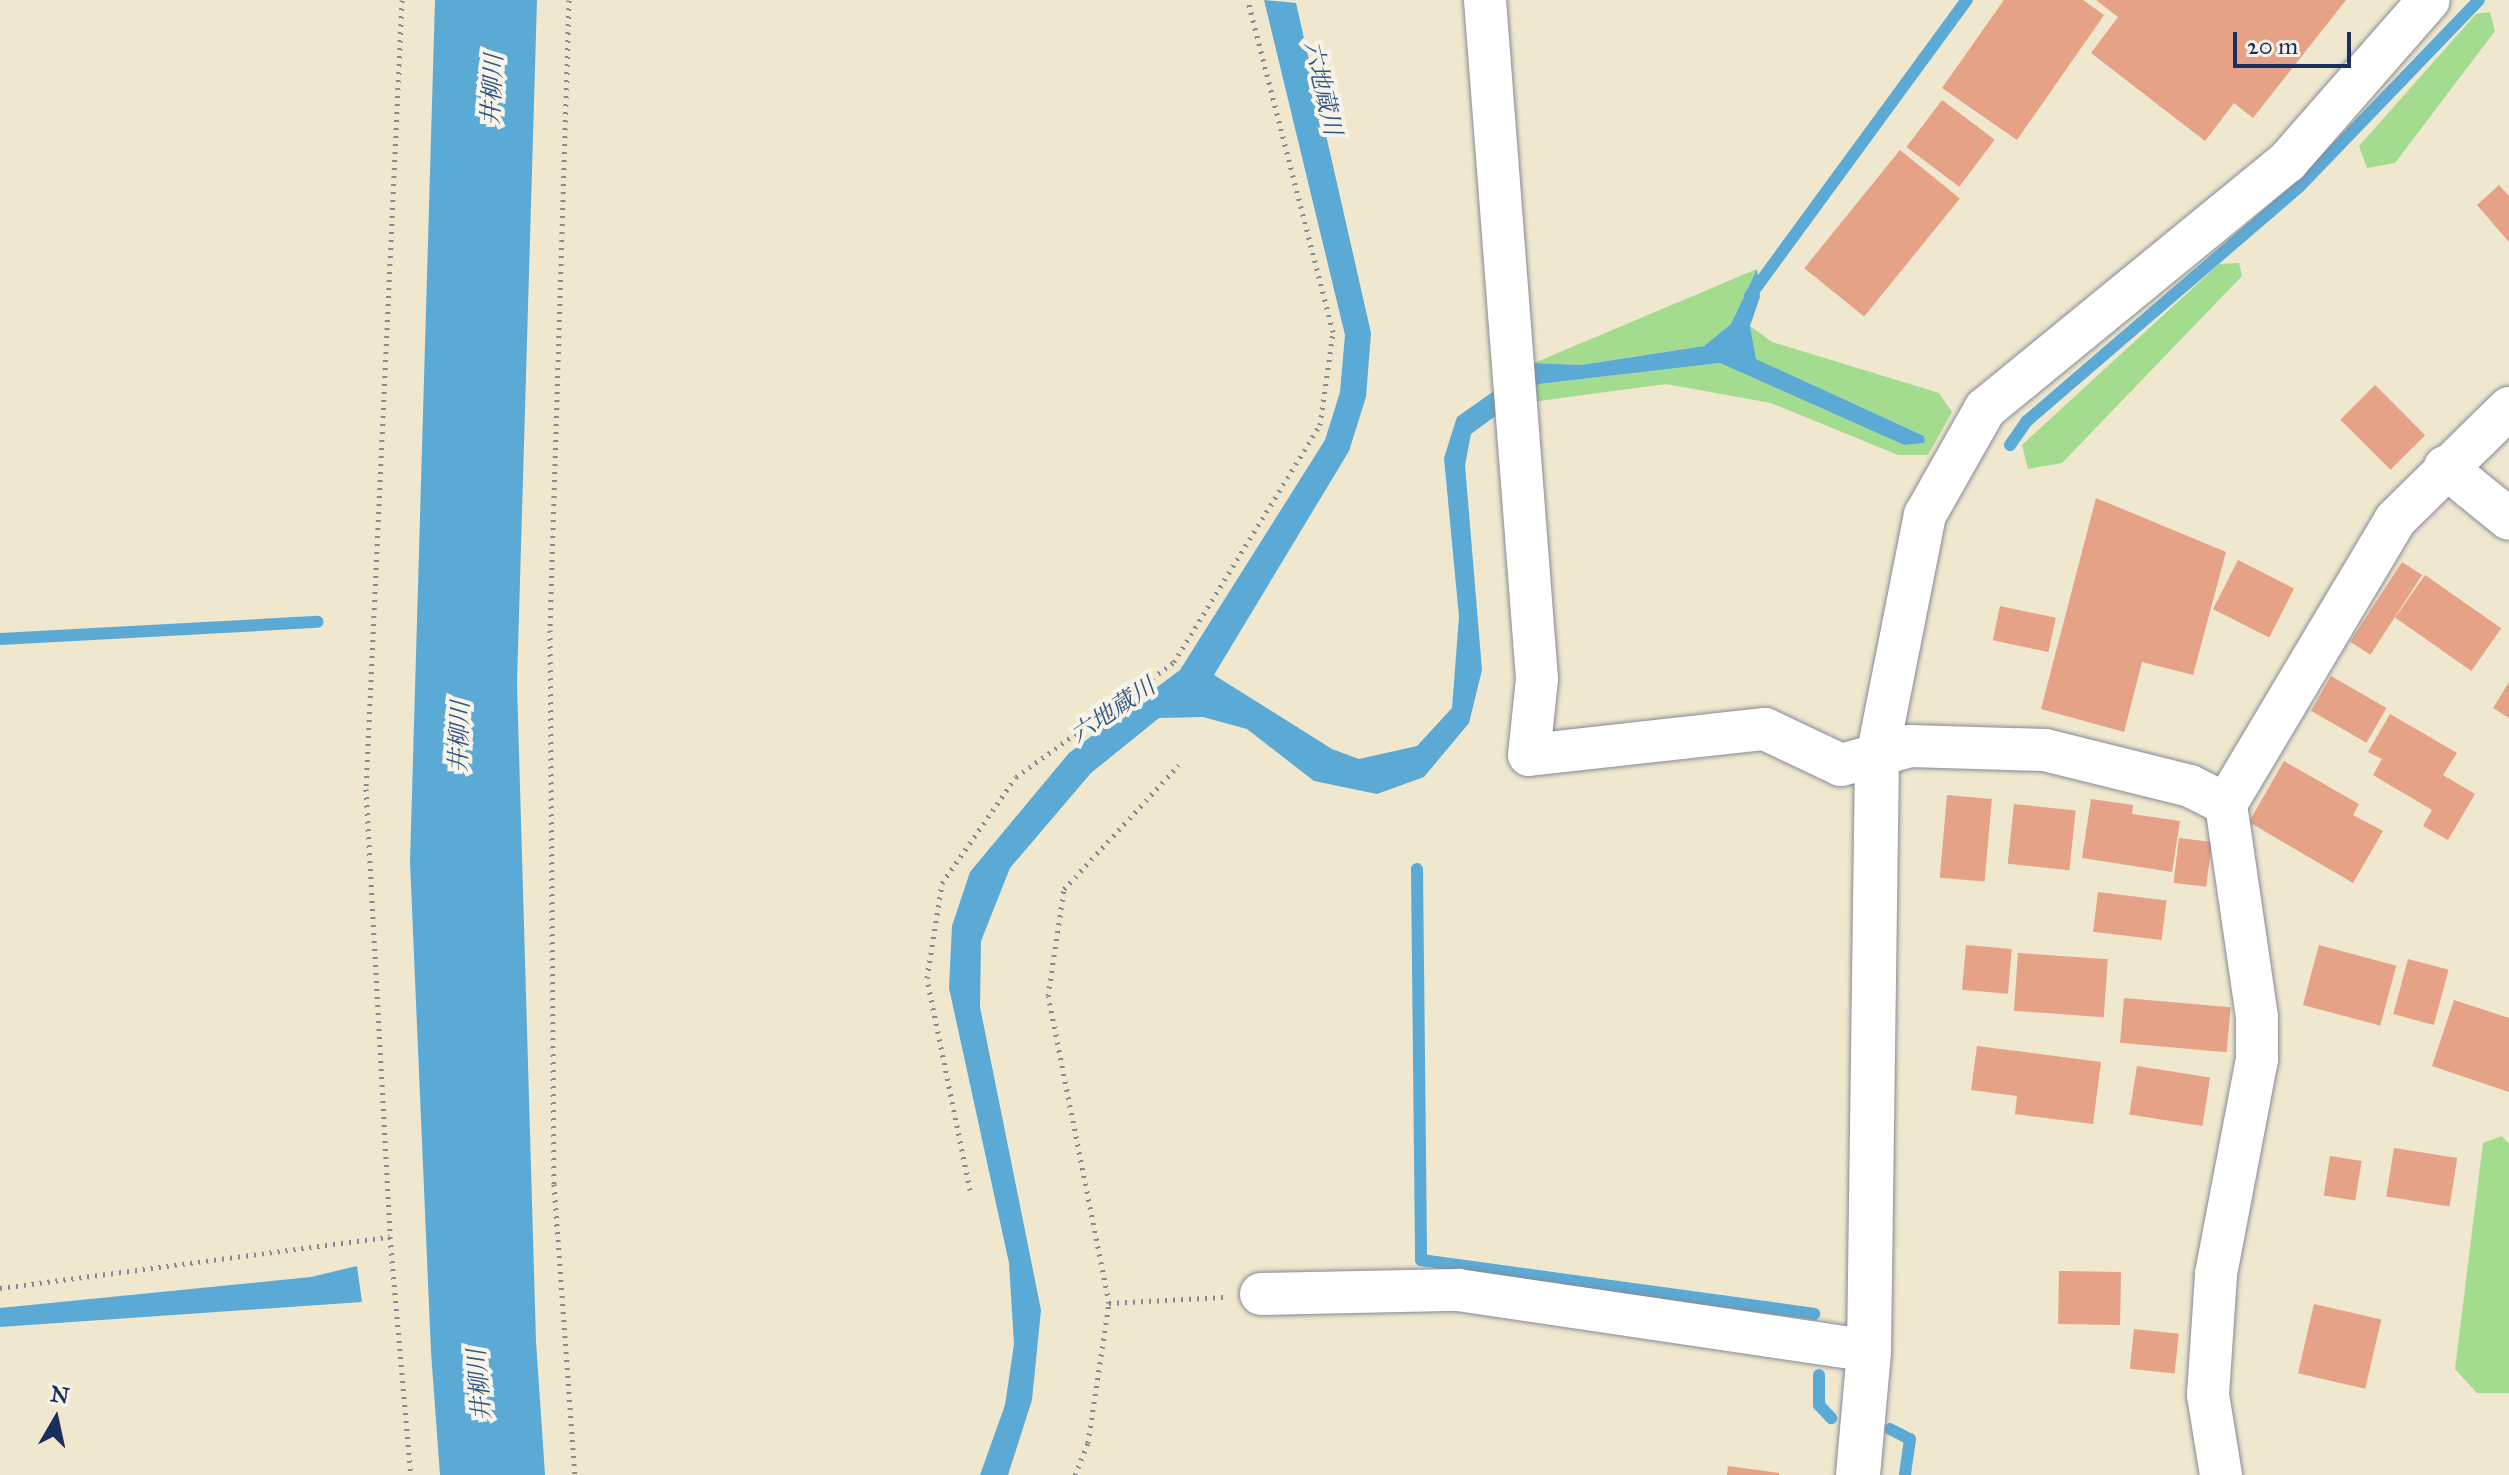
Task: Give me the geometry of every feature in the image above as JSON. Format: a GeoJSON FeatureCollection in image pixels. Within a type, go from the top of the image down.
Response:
{"type":"FeatureCollection","features":[{"type":"Feature","properties":{"kind":"street"},"geometry":{"type":"LineString","coordinates":[[1485,0],[1537,679],[1529,755],[1765,729],[1841,765],[1910,746],[2045,750],[2190,786],[2226,804]]}},
{"type":"Feature","properties":{"kind":"street"},"geometry":{"type":"LineString","coordinates":[[1858,1475],[1869,1351],[1877,757],[1925,515],[1985,409],[2287,162],[2429,0]]}},
{"type":"Feature","properties":{"kind":"street"},"geometry":{"type":"LineString","coordinates":[[2221,1475],[2208,1395],[2216,1274],[2257,1059],[2257,1017],[2226,804],[2395,520],[2445,467],[2509,408]]}},
{"type":"Feature","properties":{"kind":"street"},"geometry":{"type":"LineString","coordinates":[[2445,467],[2509,519]]}},
{"type":"Feature","properties":{"kind":"street"},"geometry":{"type":"LineString","coordinates":[[1261,1294],[1458,1290],[1869,1351]]}},
{"type":"Feature","properties":{"kind":"path"},"geometry":{"type":"LineString","coordinates":[[402,0],[366,789],[390,1237],[411,1475]]}},
{"type":"Feature","properties":{"kind":"path"},"geometry":{"type":"LineString","coordinates":[[569,0],[550,630],[554,1184],[575,1475]]}},
{"type":"Feature","properties":{"kind":"path"},"geometry":{"type":"LineString","coordinates":[[970,1190],[927,978],[942,883],[1016,777],[1174,662],[1320,425],[1333,332],[1248,0]]}},
{"type":"Feature","properties":{"kind":"path"},"geometry":{"type":"LineString","coordinates":[[1075,1475],[1088,1443],[1109,1303],[1048,996],[1064,889],[1179,765]]}},
{"type":"Feature","properties":{"kind":"path"},"geometry":{"type":"LineString","coordinates":[[0,1288],[390,1237]]}},
{"type":"Feature","properties":{"kind":"path"},"geometry":{"type":"LineString","coordinates":[[1109,1303],[1261,1294]]}},
{"type":"Feature","properties":{"kind":"green space"},"geometry":{"type":"Polygon","coordinates":[[[2490,12],[2495,31],[2395,163],[2367,168],[2359,146],[2476,14],[2490,12]]]}},
{"type":"Feature","properties":{"kind":"green space"},"geometry":{"type":"Polygon","coordinates":[[[2239,263],[2242,276],[2062,463],[2028,469],[2022,445],[2219,264],[2239,263]]]}},
{"type":"Feature","properties":{"kind":"green space"},"geometry":{"type":"Polygon","coordinates":[[[1757,269],[1731,324],[1704,346],[1581,365],[1534,363],[1757,269]]]}},
{"type":"Feature","properties":{"kind":"green space"},"geometry":{"type":"Polygon","coordinates":[[[1750,326],[1772,342],[1939,393],[1952,412],[1928,455],[1898,455],[1771,403],[1666,384],[1510,405],[1539,384],[1720,363],[1904,445],[1925,443],[1924,436],[1756,359],[1750,326]]]}},
{"type":"Feature","properties":{"kind":"green space"},"geometry":{"type":"Polygon","coordinates":[[[2502,1136],[2509,1144],[2509,1393],[2477,1393],[2455,1369],[2483,1143],[2502,1136]]]}},
{"type":"Feature","properties":{"kind":"water","name":"井柳川"},"geometry":{"type":"Polygon","coordinates":[[[435,0],[537,0],[517,683],[536,1341],[545,1475],[440,1475],[431,1352],[410,862],[435,0]]]}},
{"type":"Feature","properties":{"kind":"water"},"geometry":{"type":"Polygon","coordinates":[[[1264,0],[1296,3],[1371,333],[1366,397],[1349,451],[1214,675],[1332,749],[1359,759],[1417,746],[1452,708],[1459,617],[1444,458],[1457,417],[1534,363],[1581,365],[1704,346],[1731,324],[1757,269],[1760,297],[1750,326],[1756,359],[1924,436],[1925,443],[1904,445],[1720,363],[1539,384],[1471,434],[1465,465],[1482,670],[1469,723],[1424,777],[1377,794],[1314,781],[1247,729],[1203,717],[1159,718],[1091,773],[1010,868],[981,941],[980,1007],[1041,1310],[1032,1400],[1008,1475],[980,1475],[1005,1405],[1014,1344],[1009,1263],[949,988],[952,926],[970,872],[1069,753],[1180,670],[1325,440],[1340,392],[1345,335],[1264,0]]]}},
{"type":"Feature","properties":{"kind":"water"},"geometry":{"type":"Polygon","coordinates":[[[357,1266],[362,1302],[0,1327],[0,1308],[311,1277],[357,1266]]]}},
{"type":"Feature","properties":{"kind":"building"},"geometry":{"type":"Polygon","coordinates":[[[2004,0],[2083,0],[2104,15],[2017,140],[1942,88],[2004,0]]]}},
{"type":"Feature","properties":{"kind":"building"},"geometry":{"type":"Polygon","coordinates":[[[2096,0],[2346,0],[2253,118],[2234,103],[2205,141],[2091,53],[2118,17],[2096,0]]]}},
{"type":"Feature","properties":{"kind":"building"},"geometry":{"type":"Polygon","coordinates":[[[1942,100],[1995,140],[1959,187],[1906,147],[1942,100]]]}},
{"type":"Feature","properties":{"kind":"building"},"geometry":{"type":"Polygon","coordinates":[[[1900,150],[1960,198],[1864,317],[1804,268],[1900,150]]]}},
{"type":"Feature","properties":{"kind":"building"},"geometry":{"type":"Polygon","coordinates":[[[2499,185],[2509,196],[2509,242],[2477,205],[2499,185]]]}},
{"type":"Feature","properties":{"kind":"building"},"geometry":{"type":"Polygon","coordinates":[[[2375,385],[2425,435],[2391,470],[2340,420],[2375,385]]]}},
{"type":"Feature","properties":{"kind":"building"},"geometry":{"type":"Polygon","coordinates":[[[2096,498],[2226,552],[2193,675],[2142,662],[2124,732],[2041,709],[2096,498]]]}},
{"type":"Feature","properties":{"kind":"building"},"geometry":{"type":"Polygon","coordinates":[[[2238,560],[2294,589],[2269,638],[2213,609],[2238,560]]]}},
{"type":"Feature","properties":{"kind":"building"},"geometry":{"type":"Polygon","coordinates":[[[2402,562],[2422,575],[2370,655],[2350,642],[2402,562]]]}},
{"type":"Feature","properties":{"kind":"building"},"geometry":{"type":"Polygon","coordinates":[[[2425,575],[2501,628],[2471,671],[2395,618],[2425,575]]]}},
{"type":"Feature","properties":{"kind":"building"},"geometry":{"type":"Polygon","coordinates":[[[2000,606],[2056,618],[2048,652],[1993,640],[2000,606]]]}},
{"type":"Feature","properties":{"kind":"building"},"geometry":{"type":"Polygon","coordinates":[[[2331,676],[2386,708],[2366,743],[2311,711],[2331,676]]]}},
{"type":"Feature","properties":{"kind":"building"},"geometry":{"type":"Polygon","coordinates":[[[2509,682],[2509,718],[2493,708],[2509,682]]]}},
{"type":"Feature","properties":{"kind":"building"},"geometry":{"type":"Polygon","coordinates":[[[2390,714],[2457,753],[2443,775],[2475,794],[2448,840],[2423,826],[2432,810],[2373,775],[2382,759],[2368,752],[2390,714]]]}},
{"type":"Feature","properties":{"kind":"building"},"geometry":{"type":"Polygon","coordinates":[[[2284,761],[2359,804],[2353,815],[2383,831],[2353,883],[2249,822],[2284,761]]]}},
{"type":"Feature","properties":{"kind":"building"},"geometry":{"type":"Polygon","coordinates":[[[1947,795],[1992,799],[1985,882],[1940,878],[1947,795]]]}},
{"type":"Feature","properties":{"kind":"building"},"geometry":{"type":"Polygon","coordinates":[[[2091,799],[2133,805],[2132,814],[2180,821],[2172,872],[2082,858],[2091,799]]]}},
{"type":"Feature","properties":{"kind":"building"},"geometry":{"type":"Polygon","coordinates":[[[2014,804],[2076,810],[2069,870],[2008,864],[2014,804]]]}},
{"type":"Feature","properties":{"kind":"building"},"geometry":{"type":"Polygon","coordinates":[[[2179,838],[2212,842],[2206,887],[2174,883],[2179,838]]]}},
{"type":"Feature","properties":{"kind":"building"},"geometry":{"type":"Polygon","coordinates":[[[2098,892],[2166,900],[2162,940],[2093,932],[2098,892]]]}},
{"type":"Feature","properties":{"kind":"building"},"geometry":{"type":"Polygon","coordinates":[[[1966,945],[2012,949],[2008,994],[1962,990],[1966,945]]]}},
{"type":"Feature","properties":{"kind":"building"},"geometry":{"type":"Polygon","coordinates":[[[2319,945],[2396,966],[2380,1026],[2303,1005],[2319,945]]]}},
{"type":"Feature","properties":{"kind":"building"},"geometry":{"type":"Polygon","coordinates":[[[2018,953],[2108,959],[2104,1017],[2014,1011],[2018,953]]]}},
{"type":"Feature","properties":{"kind":"building"},"geometry":{"type":"Polygon","coordinates":[[[2408,959],[2449,970],[2434,1025],[2393,1014],[2408,959]]]}},
{"type":"Feature","properties":{"kind":"building"},"geometry":{"type":"Polygon","coordinates":[[[2124,998],[2231,1007],[2227,1052],[2120,1043],[2124,998]]]}},
{"type":"Feature","properties":{"kind":"building"},"geometry":{"type":"Polygon","coordinates":[[[2454,1000],[2509,1018],[2509,1092],[2432,1066],[2454,1000]]]}},
{"type":"Feature","properties":{"kind":"building"},"geometry":{"type":"Polygon","coordinates":[[[1977,1046],[2101,1062],[2093,1124],[2015,1114],[2017,1096],[1971,1090],[1977,1046]]]}},
{"type":"Feature","properties":{"kind":"building"},"geometry":{"type":"Polygon","coordinates":[[[2137,1066],[2210,1078],[2202,1126],[2129,1114],[2137,1066]]]}},
{"type":"Feature","properties":{"kind":"building"},"geometry":{"type":"Polygon","coordinates":[[[2394,1148],[2457,1158],[2450,1206],[2386,1196],[2394,1148]]]}},
{"type":"Feature","properties":{"kind":"building"},"geometry":{"type":"Polygon","coordinates":[[[2330,1156],[2362,1161],[2355,1201],[2324,1196],[2330,1156]]]}},
{"type":"Feature","properties":{"kind":"building"},"geometry":{"type":"Polygon","coordinates":[[[2059,1271],[2121,1272],[2120,1325],[2058,1324],[2059,1271]]]}},
{"type":"Feature","properties":{"kind":"building"},"geometry":{"type":"Polygon","coordinates":[[[2314,1304],[2381,1320],[2365,1389],[2298,1373],[2314,1304]]]}},
{"type":"Feature","properties":{"kind":"building"},"geometry":{"type":"Polygon","coordinates":[[[2134,1329],[2179,1334],[2175,1373],[2130,1369],[2134,1329]]]}},
{"type":"Feature","properties":{"kind":"building"},"geometry":{"type":"Polygon","coordinates":[[[1728,1466],[1779,1473],[1779,1475],[1727,1475],[1728,1466]]]}},
{"type":"Feature","properties":{"kind":"waterway"},"geometry":{"type":"LineString","coordinates":[[1750,296],[1967,0]]}},
{"type":"Feature","properties":{"kind":"waterway"},"geometry":{"type":"LineString","coordinates":[[2010,445],[2027,421],[2300,186],[2479,0]]}},
{"type":"Feature","properties":{"kind":"waterway"},"geometry":{"type":"LineString","coordinates":[[0,639],[318,622]]}},
{"type":"Feature","properties":{"kind":"waterway"},"geometry":{"type":"LineString","coordinates":[[1417,869],[1421,1260],[1814,1314]]}},
{"type":"Feature","properties":{"kind":"waterway"},"geometry":{"type":"LineString","coordinates":[[1819,1375],[1819,1405],[1831,1418]]}},
{"type":"Feature","properties":{"kind":"waterway"},"geometry":{"type":"LineString","coordinates":[[1890,1429],[1910,1439],[1905,1475]]}},
{"type":"Feature","properties":{"kind":"water label","name":"六地蔵川"},"geometry":{"type":"Point","coordinates":[1322,88]}},
{"type":"Feature","properties":{"kind":"water label","name":"六地蔵川"},"geometry":{"type":"Point","coordinates":[1113,711]}}]}
